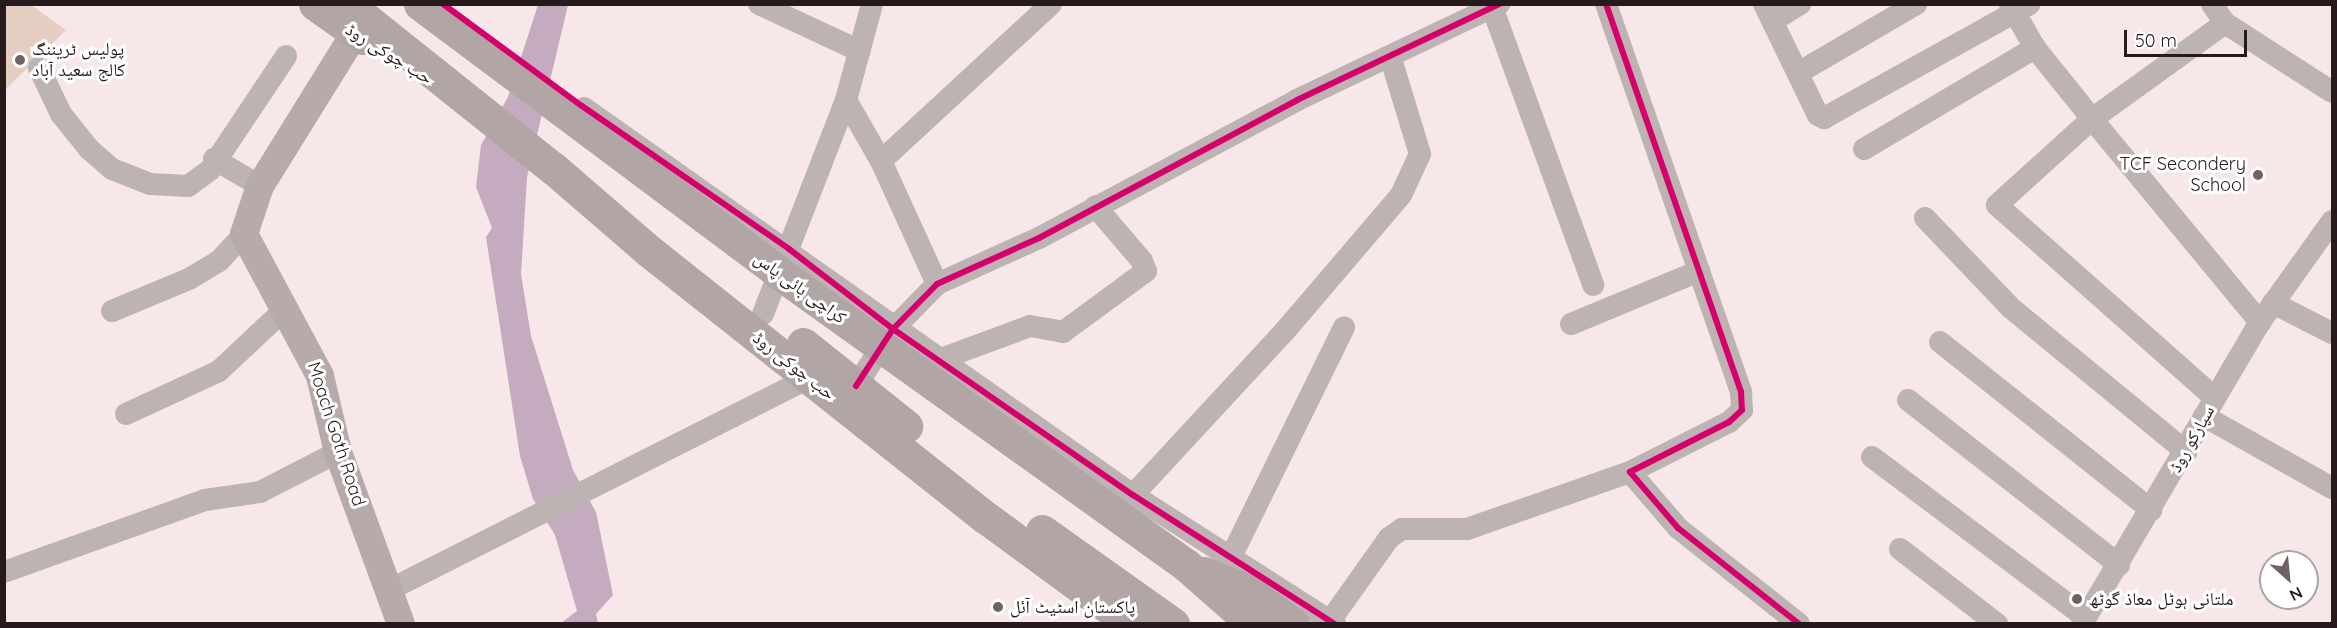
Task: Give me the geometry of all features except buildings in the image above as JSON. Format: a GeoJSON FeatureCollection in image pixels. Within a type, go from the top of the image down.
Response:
{"type":"FeatureCollection","features":[{"type":"Feature","properties":{"kind":"highway","name":"حب چوکی روڈ"},"geometry":{"type":"LineString","coordinates":[[315,4],[351,19],[470,105],[548,165],[649,251],[985,517],[1131,624]]}},
{"type":"Feature","properties":{"kind":"highway","name":"کراچی بائی پاس"},"geometry":{"type":"LineString","coordinates":[[420,4],[501,58],[784,261],[1186,565],[1253,624]]}},
{"type":"Feature","properties":{"kind":"highway"},"geometry":{"type":"LineString","coordinates":[[548,165],[660,233],[994,497],[1173,624]]}},
{"type":"Feature","properties":{"kind":"highway","name":"کراچی بائی پاس"},"geometry":{"type":"LineString","coordinates":[[1186,565],[1246,590],[1293,624]]}},
{"type":"Feature","properties":{"kind":"main road"},"geometry":{"type":"LineString","coordinates":[[244,234],[260,186],[351,19]]}},
{"type":"Feature","properties":{"kind":"main road","name":"Moach Goth Road"},"geometry":{"type":"LineString","coordinates":[[244,234],[321,376],[338,452],[391,589],[401,624]]}},
{"type":"Feature","properties":{"kind":"street"},"geometry":{"type":"LineString","coordinates":[[443,4],[501,58]]}},
{"type":"Feature","properties":{"kind":"street"},"geometry":{"type":"LineString","coordinates":[[759,4],[860,51]]}},
{"type":"Feature","properties":{"kind":"street"},"geometry":{"type":"LineString","coordinates":[[764,314],[846,100],[872,4]]}},
{"type":"Feature","properties":{"kind":"street"},"geometry":{"type":"LineString","coordinates":[[881,161],[1051,4]]}},
{"type":"Feature","properties":{"kind":"street"},"geometry":{"type":"LineString","coordinates":[[887,338],[938,360],[1134,495],[1332,622],[1389,538],[1402,530],[1467,529],[1630,472],[1729,422],[1742,410],[1742,392],[1606,4]]}},
{"type":"Feature","properties":{"kind":"street"},"geometry":{"type":"LineString","coordinates":[[1800,4],[1769,13],[1818,115],[1824,118],[2018,7],[2035,48],[2260,322]]}},
{"type":"Feature","properties":{"kind":"street"},"geometry":{"type":"LineString","coordinates":[[1798,73],[1917,4]]}},
{"type":"Feature","properties":{"kind":"street"},"geometry":{"type":"LineString","coordinates":[[856,386],[887,338],[937,284],[1039,238],[1095,206],[1297,100],[1391,59],[1494,6],[1593,285]]}},
{"type":"Feature","properties":{"kind":"street"},"geometry":{"type":"LineString","coordinates":[[2332,92],[2218,14],[2092,119],[2000,200],[2000,210],[2210,407],[2332,488]]}},
{"type":"Feature","properties":{"kind":"street"},"geometry":{"type":"LineString","coordinates":[[1864,149],[2035,48]]}},
{"type":"Feature","properties":{"kind":"street"},"geometry":{"type":"LineString","coordinates":[[39,68],[62,114],[89,149],[125,176],[150,184],[188,186],[210,170],[214,159],[286,56]]}},
{"type":"Feature","properties":{"kind":"street"},"geometry":{"type":"LineString","coordinates":[[1134,495],[1284,332],[1401,195],[1420,154],[1391,59]]}},
{"type":"Feature","properties":{"kind":"street"},"geometry":{"type":"LineString","coordinates":[[846,100],[881,161],[937,284]]}},
{"type":"Feature","properties":{"kind":"street"},"geometry":{"type":"LineString","coordinates":[[214,159],[260,186]]}},
{"type":"Feature","properties":{"kind":"street"},"geometry":{"type":"LineString","coordinates":[[938,360],[1030,326],[1063,332],[1146,271],[1143,261],[1095,206]]}},
{"type":"Feature","properties":{"kind":"street","name":"سپارکو روڈ"},"geometry":{"type":"LineString","coordinates":[[2305,257],[2332,207]]}},
{"type":"Feature","properties":{"kind":"street"},"geometry":{"type":"LineString","coordinates":[[1926,218],[2011,308],[2186,452]]}},
{"type":"Feature","properties":{"kind":"street","name":"سپارکو روڈ"},"geometry":{"type":"LineString","coordinates":[[2084,621],[2186,452],[2260,322],[2332,221]]}},
{"type":"Feature","properties":{"kind":"street"},"geometry":{"type":"LineString","coordinates":[[112,311],[189,279],[219,261],[244,234]]}},
{"type":"Feature","properties":{"kind":"street"},"geometry":{"type":"LineString","coordinates":[[1571,324],[1699,271]]}},
{"type":"Feature","properties":{"kind":"street"},"geometry":{"type":"LineString","coordinates":[[2273,303],[2332,333]]}},
{"type":"Feature","properties":{"kind":"street"},"geometry":{"type":"LineString","coordinates":[[126,414],[219,371],[285,309]]}},
{"type":"Feature","properties":{"kind":"street"},"geometry":{"type":"LineString","coordinates":[[1231,557],[1344,327]]}},
{"type":"Feature","properties":{"kind":"street"},"geometry":{"type":"LineString","coordinates":[[1940,342],[2151,510]]}},
{"type":"Feature","properties":{"kind":"street"},"geometry":{"type":"LineString","coordinates":[[391,589],[808,378]]}},
{"type":"Feature","properties":{"kind":"street"},"geometry":{"type":"LineString","coordinates":[[1908,400],[2119,565]]}},
{"type":"Feature","properties":{"kind":"street"},"geometry":{"type":"LineString","coordinates":[[4,572],[205,500],[260,492],[338,452]]}},
{"type":"Feature","properties":{"kind":"street"},"geometry":{"type":"LineString","coordinates":[[1872,457],[2084,621]]}},
{"type":"Feature","properties":{"kind":"street"},"geometry":{"type":"LineString","coordinates":[[1630,472],[1678,528],[1799,624]]}},
{"type":"Feature","properties":{"kind":"street"},"geometry":{"type":"LineString","coordinates":[[1900,549],[1996,624]]}},
{"type":"Feature","properties":{"kind":"shaded area","name":"پولیس ٹریننگ کالج سعید آباد"},"geometry":{"type":"Polygon","coordinates":[[[5,5],[31,5],[66,30],[5,90],[5,5]]]}},
{"type":"Feature","properties":{"kind":"shaded area"},"geometry":{"type":"Polygon","coordinates":[[[538,5],[568,5],[527,177],[521,274],[531,336],[573,470],[596,512],[613,595],[596,614],[598,623],[561,623],[577,611],[555,535],[533,499],[520,456],[486,237],[492,228],[476,187],[481,145],[508,97],[538,5]]]}},
{"type":"Feature","properties":{"kind":"cycle path"},"geometry":{"type":"LineString","coordinates":[[443,4],[582,106],[789,249],[893,329],[1133,495],[1335,624]]}},
{"type":"Feature","properties":{"kind":"cycle path"},"geometry":{"type":"LineString","coordinates":[[856,386],[893,329],[937,284],[1039,238],[1297,100],[1499,4]]}},
{"type":"Feature","properties":{"kind":"cycle path"},"geometry":{"type":"LineString","coordinates":[[1606,4],[1741,392],[1742,410],[1729,422],[1630,472],[1678,528],[1799,624]]}},
{"type":"Feature","properties":{"kind":"place","name":"پولیس ٹریننگ کالج سعید آباد"},"geometry":{"type":"Point","coordinates":[20,60]}},
{"type":"Feature","properties":{"kind":"place","name":"TCF Secondery School"},"geometry":{"type":"Point","coordinates":[2258,175]}},
{"type":"Feature","properties":{"kind":"place","name":"ملتانی ہوٹل معاذ گوٹھ"},"geometry":{"type":"Point","coordinates":[2077,599]}},
{"type":"Feature","properties":{"kind":"place","name":"پاکستان اسٹیٹ آئل"},"geometry":{"type":"Point","coordinates":[998,607]}}]}
